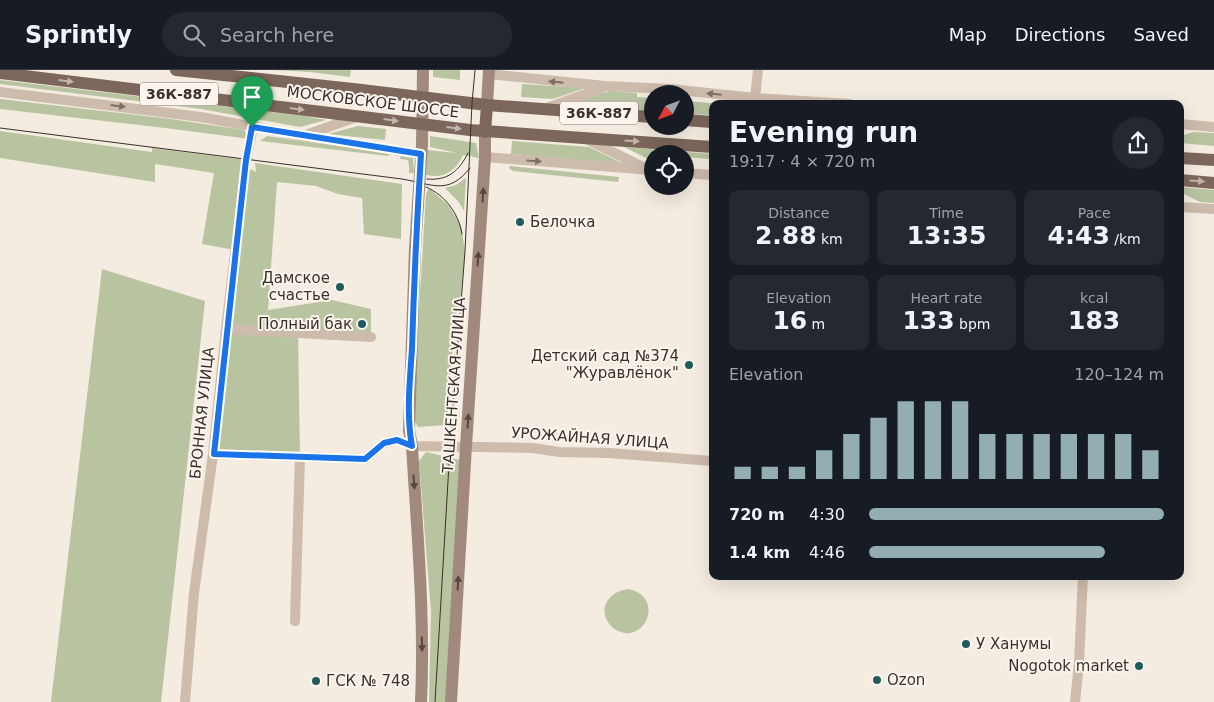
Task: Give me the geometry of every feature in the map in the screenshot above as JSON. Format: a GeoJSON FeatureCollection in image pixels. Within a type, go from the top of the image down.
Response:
{"type":"FeatureCollection","features":[{"type":"Feature","properties":{"kind":"main road","name":"МОСКОВСКОЕ ШОССЕ"},"geometry":{"type":"LineString","coordinates":[[176,70],[487,105],[644,116]]}},
{"type":"Feature","properties":{"kind":"main road"},"geometry":{"type":"LineString","coordinates":[[421,702],[423,663],[420,591],[412,446],[409,430],[423,70]]}},
{"type":"Feature","properties":{"kind":"main road","name":"ТАШКЕНТСКАЯ УЛИЦА"},"geometry":{"type":"LineString","coordinates":[[451,702],[486,157],[489,72]]}},
{"type":"Feature","properties":{"kind":"main road","name":"МОСКОВСКОЕ ШОССЕ"},"geometry":{"type":"LineString","coordinates":[[0,73],[486,132],[709,147]]}},
{"type":"Feature","properties":{"kind":"main road"},"geometry":{"type":"LineString","coordinates":[[694,121],[709,122]]}},
{"type":"Feature","properties":{"kind":"main road"},"geometry":{"type":"LineString","coordinates":[[1184,158],[1214,160]]}},
{"type":"Feature","properties":{"kind":"main road"},"geometry":{"type":"LineString","coordinates":[[1184,180],[1214,182]]}},
{"type":"Feature","properties":{"kind":"street"},"geometry":{"type":"LineString","coordinates":[[755,98],[758,70]]}},
{"type":"Feature","properties":{"kind":"street"},"geometry":{"type":"LineString","coordinates":[[489,72],[605,86],[670,89],[787,100]]}},
{"type":"Feature","properties":{"kind":"street"},"geometry":{"type":"LineString","coordinates":[[546,109],[605,86]]}},
{"type":"Feature","properties":{"kind":"street"},"geometry":{"type":"LineString","coordinates":[[0,92],[201,117],[303,136],[421,154]]}},
{"type":"Feature","properties":{"kind":"street"},"geometry":{"type":"LineString","coordinates":[[303,136],[359,116]]}},
{"type":"Feature","properties":{"kind":"street"},"geometry":{"type":"LineString","coordinates":[[1184,124],[1214,127]]}},
{"type":"Feature","properties":{"kind":"street"},"geometry":{"type":"LineString","coordinates":[[1184,128],[1192,125]]}},
{"type":"Feature","properties":{"kind":"street","name":"БРОННАЯ УЛИЦА"},"geometry":{"type":"LineString","coordinates":[[186,702],[194,593],[214,454],[226,329],[246,160],[252,127]]}},
{"type":"Feature","properties":{"kind":"street"},"geometry":{"type":"LineString","coordinates":[[583,138],[644,167]]}},
{"type":"Feature","properties":{"kind":"street"},"geometry":{"type":"LineString","coordinates":[[486,157],[644,169]]}},
{"type":"Feature","properties":{"kind":"street"},"geometry":{"type":"LineString","coordinates":[[694,174],[709,175]]}},
{"type":"Feature","properties":{"kind":"street"},"geometry":{"type":"LineString","coordinates":[[1184,206],[1214,209]]}},
{"type":"Feature","properties":{"kind":"street"},"geometry":{"type":"LineString","coordinates":[[226,329],[371,337]]}},
{"type":"Feature","properties":{"kind":"street"},"geometry":{"type":"LineString","coordinates":[[214,454],[365,459],[384,443],[397,440],[412,446]]}},
{"type":"Feature","properties":{"kind":"street","name":"УРОЖАЙНАЯ УЛИЦА"},"geometry":{"type":"LineString","coordinates":[[412,446],[533,448],[559,452],[609,453],[709,461]]}},
{"type":"Feature","properties":{"kind":"street"},"geometry":{"type":"LineString","coordinates":[[295,620],[300,457]]}},
{"type":"Feature","properties":{"kind":"street"},"geometry":{"type":"LineString","coordinates":[[1074,702],[1079,663],[1083,580]]}},
{"type":"Feature","properties":{"kind":"green space"},"geometry":{"type":"Polygon","coordinates":[[[273,70],[351,70],[350,77],[273,70]]]}},
{"type":"Feature","properties":{"kind":"green space"},"geometry":{"type":"Polygon","coordinates":[[[433,70],[460,70],[460,80],[433,77],[433,70]]]}},
{"type":"Feature","properties":{"kind":"green space"},"geometry":{"type":"Polygon","coordinates":[[[0,80],[326,120],[300,127],[201,109],[0,84],[0,80]]]}},
{"type":"Feature","properties":{"kind":"green space"},"geometry":{"type":"Polygon","coordinates":[[[522,84],[585,88],[553,99],[521,97],[522,84]]]}},
{"type":"Feature","properties":{"kind":"green space"},"geometry":{"type":"Polygon","coordinates":[[[609,91],[637,93],[637,97],[644,97],[644,110],[602,106],[579,101],[609,91]]]}},
{"type":"Feature","properties":{"kind":"green space"},"geometry":{"type":"Polygon","coordinates":[[[0,99],[171,119],[244,130],[250,139],[0,109],[0,99]]]}},
{"type":"Feature","properties":{"kind":"green space"},"geometry":{"type":"Polygon","coordinates":[[[694,102],[709,103],[709,115],[694,114],[694,102]]]}},
{"type":"Feature","properties":{"kind":"green space"},"geometry":{"type":"Polygon","coordinates":[[[358,126],[386,129],[385,140],[328,134],[358,126]]]}},
{"type":"Feature","properties":{"kind":"green space"},"geometry":{"type":"Polygon","coordinates":[[[0,131],[152,152],[152,148],[246,160],[246,167],[256,172],[255,163],[402,184],[401,239],[364,234],[362,198],[338,194],[316,186],[277,182],[268,310],[332,300],[371,309],[371,337],[298,333],[300,457],[213,454],[235,250],[202,244],[214,173],[155,164],[155,182],[0,158],[0,131]]]}},
{"type":"Feature","properties":{"kind":"green space"},"geometry":{"type":"Polygon","coordinates":[[[1194,132],[1214,133],[1214,146],[1184,143],[1184,135],[1194,132]]]}},
{"type":"Feature","properties":{"kind":"green space"},"geometry":{"type":"Polygon","coordinates":[[[267,136],[391,152],[388,156],[260,141],[267,136]]]}},
{"type":"Feature","properties":{"kind":"green space"},"geometry":{"type":"Polygon","coordinates":[[[430,136],[476,143],[479,158],[463,155],[457,165],[444,175],[426,175],[427,150],[457,153],[430,147],[430,136]]]}},
{"type":"Feature","properties":{"kind":"green space"},"geometry":{"type":"Polygon","coordinates":[[[512,141],[589,147],[624,164],[511,154],[512,141]]]}},
{"type":"Feature","properties":{"kind":"green space"},"geometry":{"type":"Polygon","coordinates":[[[624,147],[644,149],[644,157],[624,147]]]}},
{"type":"Feature","properties":{"kind":"green space"},"geometry":{"type":"Polygon","coordinates":[[[694,153],[709,154],[709,159],[694,158],[694,153]]]}},
{"type":"Feature","properties":{"kind":"green space"},"geometry":{"type":"Polygon","coordinates":[[[401,154],[413,158],[414,173],[409,173],[408,160],[400,159],[401,154]]]}},
{"type":"Feature","properties":{"kind":"green space"},"geometry":{"type":"Polygon","coordinates":[[[510,166],[619,177],[618,182],[513,171],[509,168],[510,166]]]}},
{"type":"Feature","properties":{"kind":"green space"},"geometry":{"type":"Polygon","coordinates":[[[466,178],[464,211],[458,201],[445,188],[456,185],[466,178]]]}},
{"type":"Feature","properties":{"kind":"green space"},"geometry":{"type":"Polygon","coordinates":[[[1184,187],[1214,190],[1214,203],[1200,202],[1184,194],[1184,187]]]}},
{"type":"Feature","properties":{"kind":"green space"},"geometry":{"type":"Polygon","coordinates":[[[429,188],[449,206],[461,226],[465,251],[461,294],[455,318],[447,425],[418,427],[415,422],[416,361],[426,194],[429,188]]]}},
{"type":"Feature","properties":{"kind":"green space"},"geometry":{"type":"Polygon","coordinates":[[[102,269],[205,301],[161,702],[51,702],[102,269]]]}},
{"type":"Feature","properties":{"kind":"green space"},"geometry":{"type":"Polygon","coordinates":[[[426,452],[460,460],[448,702],[429,702],[431,611],[419,461],[426,452]]]}},
{"type":"Feature","properties":{"kind":"green space"},"geometry":{"type":"Polygon","coordinates":[[[628,589],[639,593],[646,600],[648,608],[648,616],[644,624],[638,630],[630,633],[621,632],[612,627],[605,616],[605,605],[608,600],[616,593],[628,589]]]}},
{"type":"Feature","properties":{"kind":"tram line"},"geometry":{"type":"LineString","coordinates":[[435,702],[475,70]]}},
{"type":"Feature","properties":{"kind":"tram line"},"geometry":{"type":"LineString","coordinates":[[0,128],[402,179],[439,186],[454,182],[462,177],[470,168]]}},
{"type":"Feature","properties":{"kind":"tram line"},"geometry":{"type":"LineString","coordinates":[[427,179],[441,178],[452,174],[461,165],[468,153]]}},
{"type":"Feature","properties":{"kind":"tram line"},"geometry":{"type":"LineString","coordinates":[[426,187],[433,190],[450,206],[458,219],[462,234]]}},
{"type":"Feature","properties":{"kind":"place","name":"Белочка"},"geometry":{"type":"Point","coordinates":[520,222]}},
{"type":"Feature","properties":{"kind":"place","name":"Дамское счастье"},"geometry":{"type":"Point","coordinates":[340,287]}},
{"type":"Feature","properties":{"kind":"place","name":"Полный бак"},"geometry":{"type":"Point","coordinates":[362,324]}},
{"type":"Feature","properties":{"kind":"place","name":"Детский сад №374 \"Журавлёнок\""},"geometry":{"type":"Point","coordinates":[689,365]}},
{"type":"Feature","properties":{"kind":"place","name":"У Ханумы"},"geometry":{"type":"Point","coordinates":[966,644]}},
{"type":"Feature","properties":{"kind":"place","name":"Nogotok market"},"geometry":{"type":"Point","coordinates":[1139,666]}},
{"type":"Feature","properties":{"kind":"place","name":"Ozon"},"geometry":{"type":"Point","coordinates":[877,680]}},
{"type":"Feature","properties":{"kind":"place","name":"ГСК № 748"},"geometry":{"type":"Point","coordinates":[316,681]}},
{"type":"Feature","properties":{"kind":"route"},"geometry":{"type":"LineString","coordinates":[[252,127],[421,154],[415,248],[409,430],[412,446],[397,440],[384,443],[365,459],[214,454],[226,329],[246,160],[252,127]]}}]}
